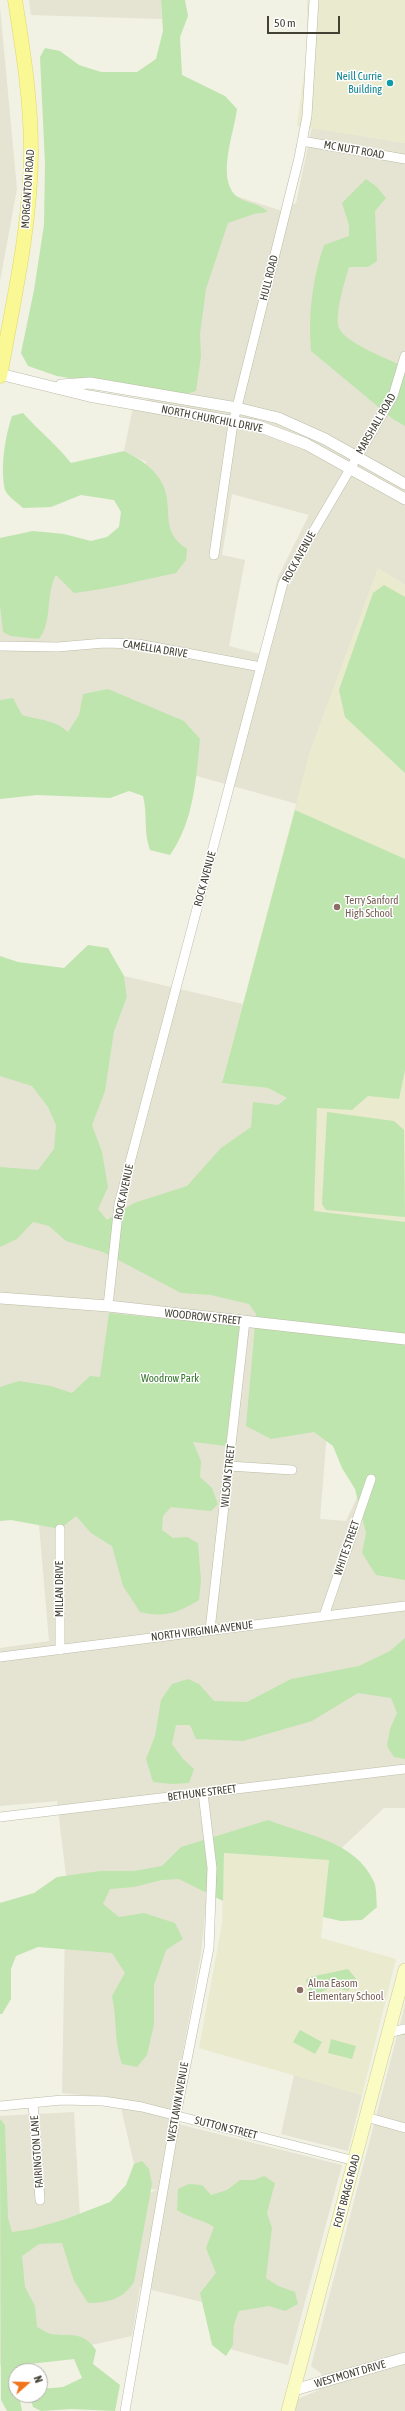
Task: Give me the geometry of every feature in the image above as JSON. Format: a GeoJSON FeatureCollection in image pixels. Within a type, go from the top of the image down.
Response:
{"type":"FeatureCollection","features":[{"type":"Feature","properties":{"kind":"main road","name":"MORGANTON ROAD"},"geometry":{"type":"LineString","coordinates":[[0,375],[25,232],[31,159],[27,79],[15,0]]}},
{"type":"Feature","properties":{"kind":"main road","name":"FORT BRAGG ROAD"},"geometry":{"type":"LineString","coordinates":[[288,2411],[405,1970]]}},
{"type":"Feature","properties":{"kind":"street","name":"HULL ROAD"},"geometry":{"type":"LineString","coordinates":[[214,555],[233,423],[302,141],[310,84],[314,0]]}},
{"type":"Feature","properties":{"kind":"street","name":"MC NUTT ROAD"},"geometry":{"type":"LineString","coordinates":[[302,141],[405,159]]}},
{"type":"Feature","properties":{"kind":"street","name":"MARSHALL ROAD"},"geometry":{"type":"LineString","coordinates":[[350,468],[393,396],[405,356]]}},
{"type":"Feature","properties":{"kind":"street","name":"NORTH CHURCHILL DRIVE"},"geometry":{"type":"LineString","coordinates":[[0,375],[52,385],[89,396],[233,423],[258,426],[284,434],[350,468],[405,499]]}},
{"type":"Feature","properties":{"kind":"street","name":"NORTH CHURCHILL DRIVE"},"geometry":{"type":"LineString","coordinates":[[52,385],[90,383],[237,408],[278,418],[303,428],[357,456],[405,484]]}},
{"type":"Feature","properties":{"kind":"street","name":"ROCK AVENUE"},"geometry":{"type":"LineString","coordinates":[[108,1306],[119,1204],[283,583],[350,468]]}},
{"type":"Feature","properties":{"kind":"street","name":"CAMELLIA DRIVE"},"geometry":{"type":"LineString","coordinates":[[0,646],[58,647],[118,642],[138,644],[261,668]]}},
{"type":"Feature","properties":{"kind":"street","name":"WOODROW STREET"},"geometry":{"type":"LineString","coordinates":[[0,1298],[108,1306],[405,1339]]}},
{"type":"Feature","properties":{"kind":"street","name":"WILSON STREET"},"geometry":{"type":"LineString","coordinates":[[210,1630],[245,1321]]}},
{"type":"Feature","properties":{"kind":"street"},"geometry":{"type":"LineString","coordinates":[[229,1466],[292,1470]]}},
{"type":"Feature","properties":{"kind":"street","name":"WHITE STREET"},"geometry":{"type":"LineString","coordinates":[[324,1616],[371,1479]]}},
{"type":"Feature","properties":{"kind":"street","name":"MILLAN DRIVE"},"geometry":{"type":"LineString","coordinates":[[60,1529],[60,1650]]}},
{"type":"Feature","properties":{"kind":"street","name":"NORTH VIRGINIA AVENUE"},"geometry":{"type":"LineString","coordinates":[[0,1657],[405,1606]]}},
{"type":"Feature","properties":{"kind":"street","name":"BETHUNE STREET"},"geometry":{"type":"LineString","coordinates":[[0,1817],[405,1769]]}},
{"type":"Feature","properties":{"kind":"street","name":"WESTLAWN AVENUE"},"geometry":{"type":"LineString","coordinates":[[125,2411],[176,2115],[208,1948],[211,1921],[212,1868],[203,1793]]}},
{"type":"Feature","properties":{"kind":"street"},"geometry":{"type":"LineString","coordinates":[[388,2033],[405,2029]]}},
{"type":"Feature","properties":{"kind":"street","name":"SUTTON STREET"},"geometry":{"type":"LineString","coordinates":[[0,2106],[62,2100],[103,2101],[176,2115],[355,2160]]}},
{"type":"Feature","properties":{"kind":"street","name":"FAIRINGTON LANE"},"geometry":{"type":"LineString","coordinates":[[33,2103],[40,2200]]}},
{"type":"Feature","properties":{"kind":"street"},"geometry":{"type":"LineString","coordinates":[[366,2117],[405,2128]]}},
{"type":"Feature","properties":{"kind":"street","name":"WESTMONT DRIVE"},"geometry":{"type":"LineString","coordinates":[[294,2390],[405,2358]]}},
{"type":"Feature","properties":{"kind":"shaded area"},"geometry":{"type":"Polygon","coordinates":[[[29,0],[161,0],[162,19],[31,15],[29,0]]]}},
{"type":"Feature","properties":{"kind":"shaded area"},"geometry":{"type":"Polygon","coordinates":[[[307,0],[405,0],[405,143],[297,126],[307,52],[307,0]]]}},
{"type":"Feature","properties":{"kind":"shaded area"},"geometry":{"type":"Polygon","coordinates":[[[0,7],[17,189],[0,281],[0,7]]]}},
{"type":"Feature","properties":{"kind":"shaded area"},"geometry":{"type":"Polygon","coordinates":[[[312,127],[405,143],[405,585],[378,569],[309,755],[297,804],[136,759],[0,772],[0,552],[146,570],[146,462],[124,451],[133,407],[159,393],[236,196],[282,211],[296,203],[312,127]],[[232,494],[222,555],[245,560],[229,646],[260,654],[278,577],[309,515],[232,494]]]}},
{"type":"Feature","properties":{"kind":"shaded area","name":"Terry Sanford High School"},"geometry":{"type":"Polygon","coordinates":[[[378,568],[405,585],[405,1223],[314,1217],[288,1098],[268,1088],[222,1083],[309,755],[378,568]]]}},
{"type":"Feature","properties":{"kind":"shaded area"},"geometry":{"type":"Polygon","coordinates":[[[124,976],[243,1004],[222,1083],[268,1088],[288,1098],[405,1223],[329,1407],[320,1519],[346,1521],[366,1478],[405,1464],[405,1808],[384,1808],[329,1860],[224,1853],[207,1894],[201,1954],[170,2122],[342,2165],[288,2365],[230,2349],[233,2345],[234,2325],[239,2311],[140,2287],[132,2336],[0,2365],[0,2116],[74,2112],[80,2218],[157,2190],[126,2185],[134,2164],[119,2099],[62,2093],[66,1876],[57,1801],[0,1806],[0,1648],[49,1641],[36,1490],[96,1408],[0,1418],[0,1067],[107,1076],[114,1032],[127,997],[124,976]]]}},
{"type":"Feature","properties":{"kind":"shaded area","name":"Alma Easom Elementary School"},"geometry":{"type":"Polygon","coordinates":[[[224,1853],[329,1860],[321,1938],[396,1959],[362,2095],[199,2048],[222,1924],[224,1853]]]}},
{"type":"Feature","properties":{"kind":"shaded area"},"geometry":{"type":"Polygon","coordinates":[[[405,2005],[405,2411],[295,2411],[298,2399],[319,2390],[322,2374],[311,2366],[405,2005]]]}},
{"type":"Feature","properties":{"kind":"shaded area"},"geometry":{"type":"Polygon","coordinates":[[[294,2075],[362,2095],[348,2151],[281,2134],[294,2075]]]}},
{"type":"Feature","properties":{"kind":"green space"},"geometry":{"type":"Polygon","coordinates":[[[161,0],[185,0],[188,16],[180,37],[182,75],[225,96],[237,109],[228,154],[227,177],[230,187],[238,198],[260,206],[268,212],[254,214],[228,223],[206,289],[200,334],[201,356],[196,391],[180,396],[57,376],[28,366],[21,353],[34,290],[44,225],[45,164],[40,57],[45,48],[60,51],[79,65],[101,72],[137,72],[156,59],[163,31],[161,0]]]}},
{"type":"Feature","properties":{"kind":"green space"},"geometry":{"type":"Polygon","coordinates":[[[366,179],[377,187],[386,198],[375,211],[377,261],[368,267],[349,267],[341,298],[338,322],[339,328],[343,334],[350,339],[359,345],[405,367],[405,426],[393,419],[311,351],[310,324],[312,298],[316,271],[324,245],[349,236],[349,225],[342,203],[366,179]]]}},
{"type":"Feature","properties":{"kind":"green space"},"geometry":{"type":"Polygon","coordinates":[[[23,413],[71,463],[124,451],[136,457],[151,469],[160,479],[166,494],[170,527],[173,535],[178,542],[187,549],[186,560],[176,573],[113,587],[74,593],[56,575],[51,591],[46,624],[39,639],[11,636],[3,632],[0,606],[0,538],[33,531],[64,534],[91,541],[107,537],[119,527],[121,512],[114,500],[81,495],[51,507],[23,508],[6,493],[3,462],[7,433],[12,416],[23,413]]]}},
{"type":"Feature","properties":{"kind":"green space"},"geometry":{"type":"Polygon","coordinates":[[[384,585],[405,597],[405,773],[345,717],[339,690],[373,593],[384,585]]]}},
{"type":"Feature","properties":{"kind":"green space"},"geometry":{"type":"Polygon","coordinates":[[[108,689],[184,721],[200,739],[195,784],[189,814],[178,842],[170,855],[150,850],[143,796],[129,791],[110,798],[37,795],[0,799],[0,700],[13,698],[22,715],[53,723],[68,732],[79,715],[83,694],[108,689]]]}},
{"type":"Feature","properties":{"kind":"green space"},"geometry":{"type":"Polygon","coordinates":[[[295,810],[405,859],[405,1070],[399,1099],[368,1096],[352,1110],[317,1108],[314,1211],[405,1222],[405,1580],[376,1575],[362,1553],[366,1533],[355,1489],[342,1468],[333,1446],[314,1432],[271,1439],[246,1426],[256,1314],[249,1304],[211,1295],[181,1293],[103,1252],[66,1241],[49,1226],[33,1222],[17,1239],[0,1247],[0,1167],[38,1170],[54,1149],[56,1125],[48,1107],[32,1086],[0,1076],[0,956],[18,962],[64,968],[88,945],[108,948],[124,976],[127,997],[114,1032],[105,1091],[92,1125],[102,1152],[108,1187],[98,1209],[107,1220],[134,1203],[187,1186],[221,1148],[251,1127],[253,1102],[278,1105],[287,1098],[268,1088],[222,1083],[295,810]]]}},
{"type":"Feature","properties":{"kind":"green space"},"geometry":{"type":"Polygon","coordinates":[[[327,1112],[394,1121],[404,1130],[405,1217],[326,1210],[322,1204],[327,1112]]]}},
{"type":"Feature","properties":{"kind":"green space","name":"Woodrow Park"},"geometry":{"type":"Polygon","coordinates":[[[109,1313],[240,1326],[226,1446],[193,1442],[201,1461],[200,1477],[212,1488],[218,1504],[211,1511],[171,1507],[163,1516],[162,1530],[173,1538],[187,1537],[198,1543],[201,1581],[199,1600],[171,1613],[149,1614],[140,1612],[123,1586],[112,1546],[91,1533],[76,1516],[60,1529],[11,1520],[0,1521],[0,1387],[19,1381],[51,1386],[72,1393],[90,1376],[100,1377],[109,1313]]]}},
{"type":"Feature","properties":{"kind":"green space"},"geometry":{"type":"Polygon","coordinates":[[[405,1638],[405,1759],[394,1757],[387,1746],[390,1729],[397,1713],[391,1698],[358,1693],[312,1721],[243,1741],[196,1739],[190,1725],[176,1725],[172,1744],[183,1759],[194,1769],[189,1783],[172,1784],[153,1782],[146,1759],[155,1736],[161,1700],[172,1684],[188,1679],[199,1684],[214,1701],[247,1702],[291,1679],[359,1666],[390,1651],[405,1638]]]}},
{"type":"Feature","properties":{"kind":"green space"},"geometry":{"type":"Polygon","coordinates":[[[268,1820],[328,1841],[343,1848],[355,1857],[366,1868],[374,1882],[377,1907],[362,1920],[341,1921],[323,1917],[329,1860],[224,1853],[223,1901],[179,1879],[162,1880],[134,1887],[110,1889],[103,1904],[119,1917],[144,1913],[175,1923],[183,1939],[166,1950],[154,1985],[154,2024],[147,2055],[137,2067],[122,2064],[119,2056],[112,1996],[125,1973],[112,1953],[38,1947],[16,1956],[11,1969],[11,1999],[2,2014],[0,2014],[0,1903],[34,1893],[57,1877],[100,1871],[134,1871],[162,1866],[181,1847],[268,1820]]]}},
{"type":"Feature","properties":{"kind":"green space"},"geometry":{"type":"Polygon","coordinates":[[[348,1969],[357,1980],[348,1991],[329,1988],[313,1995],[309,1992],[306,1980],[310,1977],[348,1969]]]}},
{"type":"Feature","properties":{"kind":"green space"},"geometry":{"type":"Polygon","coordinates":[[[300,2030],[322,2042],[315,2054],[293,2042],[300,2030]]]}},
{"type":"Feature","properties":{"kind":"green space"},"geometry":{"type":"Polygon","coordinates":[[[331,2039],[356,2046],[352,2059],[328,2053],[331,2039]]]}},
{"type":"Feature","properties":{"kind":"green space"},"geometry":{"type":"Polygon","coordinates":[[[0,2119],[5,2125],[8,2218],[12,2232],[32,2229],[66,2219],[110,2202],[126,2185],[134,2164],[142,2161],[149,2169],[152,2184],[134,2282],[130,2288],[120,2296],[108,2301],[88,2303],[74,2281],[62,2243],[39,2244],[22,2256],[25,2287],[35,2306],[37,2327],[51,2334],[81,2337],[86,2339],[91,2344],[96,2350],[93,2364],[120,2385],[115,2411],[71,2409],[41,2411],[33,2407],[32,2403],[48,2403],[48,2388],[63,2387],[82,2378],[74,2359],[39,2363],[8,2363],[8,2403],[20,2403],[22,2411],[7,2411],[1,2400],[0,2119]]]}},
{"type":"Feature","properties":{"kind":"green space"},"geometry":{"type":"Polygon","coordinates":[[[264,2176],[275,2183],[267,2213],[272,2228],[266,2278],[278,2286],[295,2292],[298,2304],[285,2311],[269,2306],[239,2311],[234,2325],[233,2345],[226,2356],[212,2345],[200,2293],[216,2273],[206,2248],[214,2227],[177,2210],[178,2189],[189,2184],[202,2185],[211,2195],[227,2190],[240,2180],[254,2180],[264,2176]]]}},
{"type":"Feature","properties":{"kind":"place","name":"Neill Currie Building"},"geometry":{"type":"Point","coordinates":[390,83]}},
{"type":"Feature","properties":{"kind":"place","name":"Terry Sanford High School"},"geometry":{"type":"Point","coordinates":[337,907]}},
{"type":"Feature","properties":{"kind":"place","name":"Alma Easom Elementary School"},"geometry":{"type":"Point","coordinates":[300,1990]}}]}
